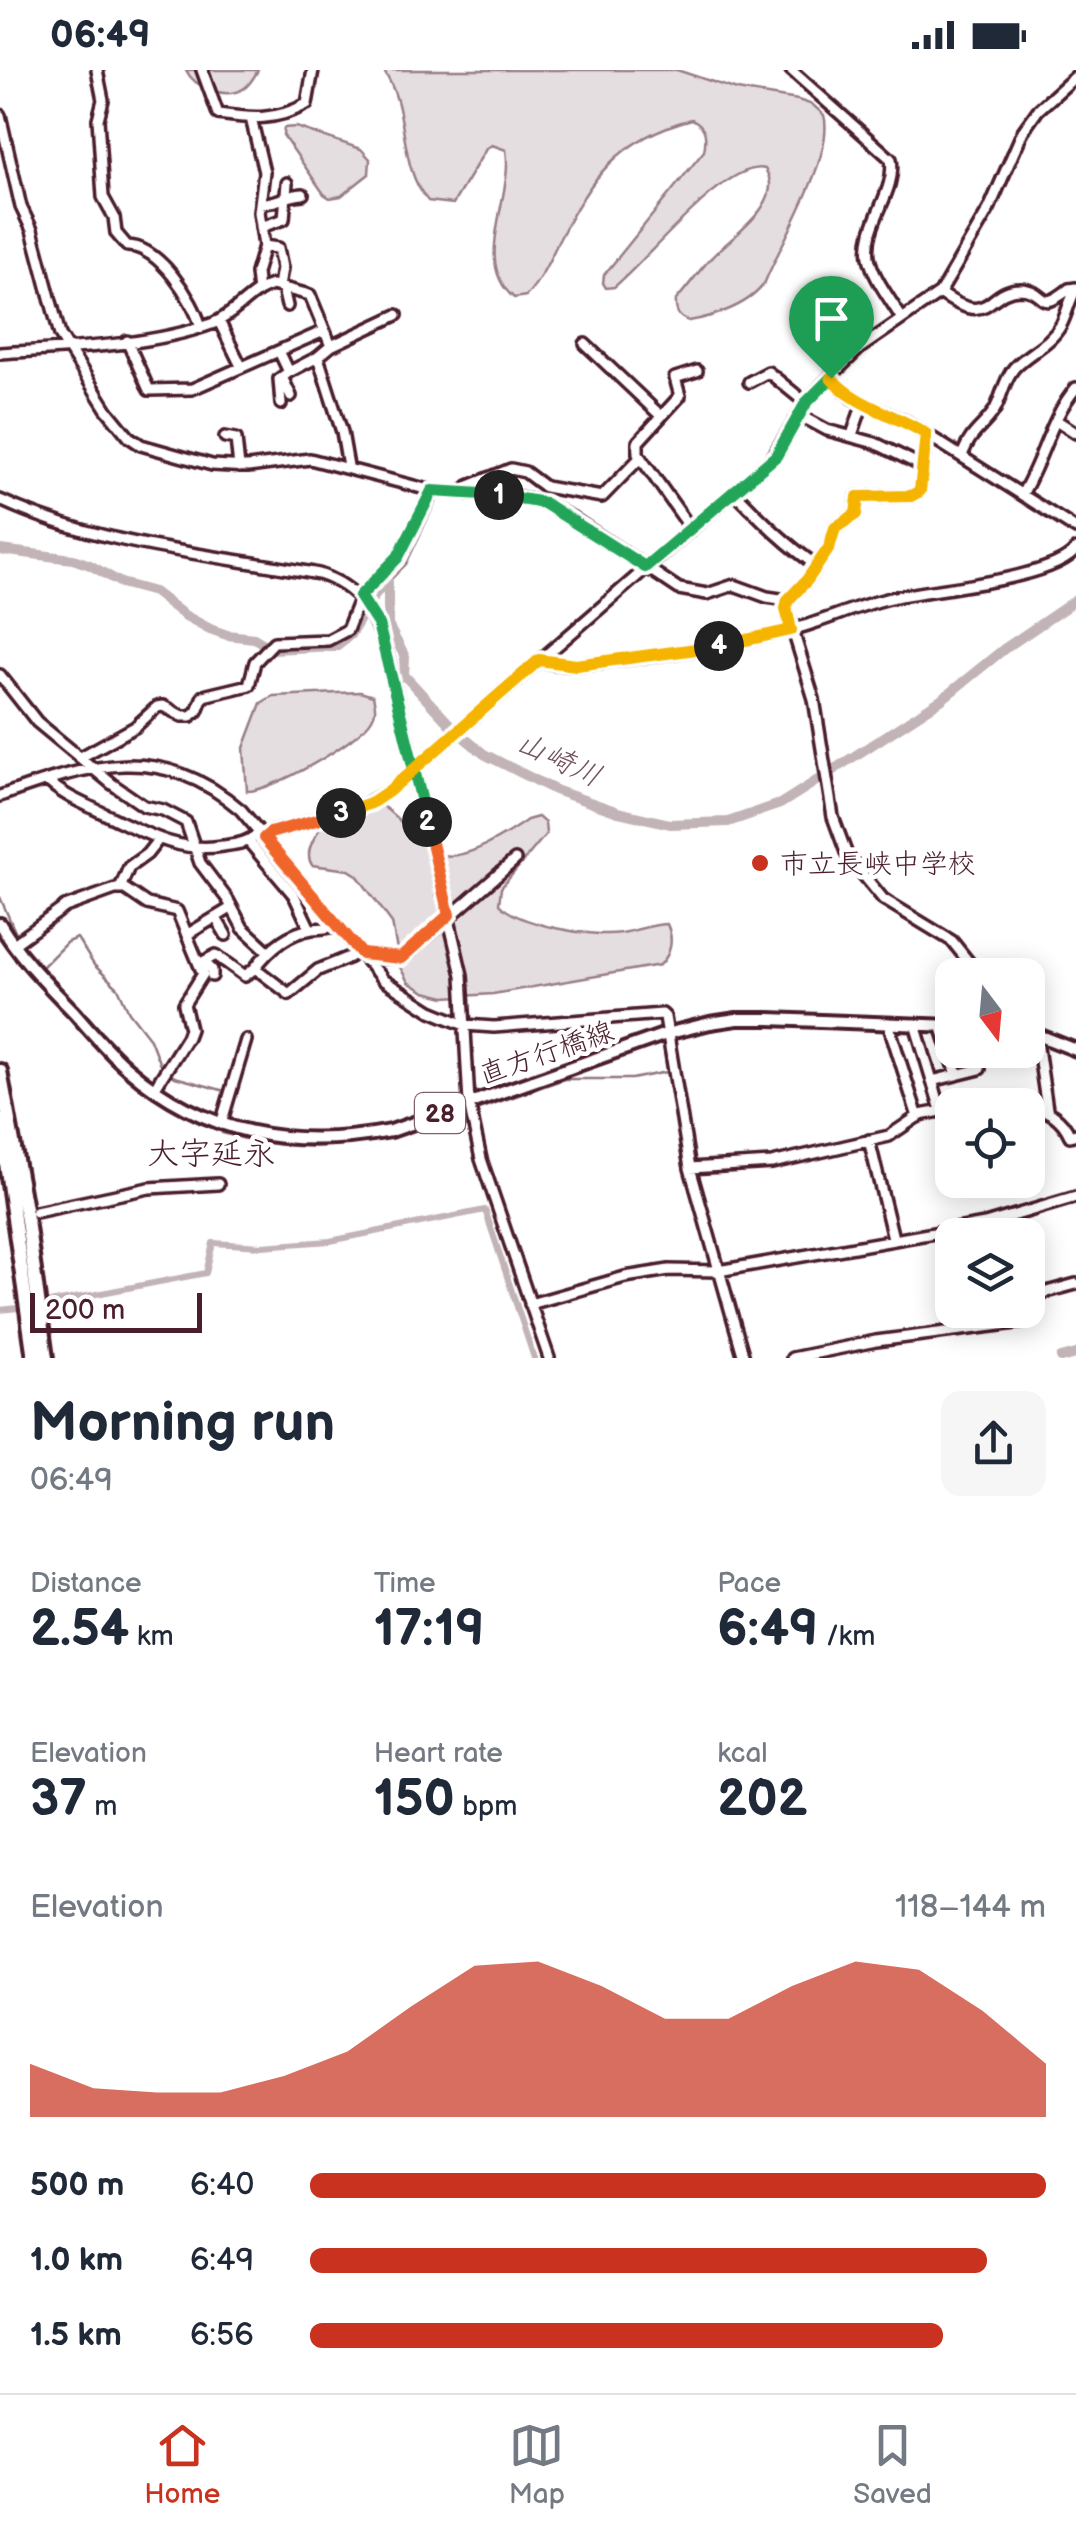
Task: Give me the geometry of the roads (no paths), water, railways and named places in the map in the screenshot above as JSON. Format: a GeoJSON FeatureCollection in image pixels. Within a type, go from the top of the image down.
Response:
{"type":"FeatureCollection","features":[{"type":"Feature","properties":{"kind":"highway"},"geometry":{"type":"LineString","coordinates":[[0,1071],[27,1220],[46,1358]]}},
{"type":"Feature","properties":{"kind":"highway"},"geometry":{"type":"LineString","coordinates":[[0,1120],[34,1358]]}},
{"type":"Feature","properties":{"kind":"main road","name":"直方行橋線"},"geometry":{"type":"LineString","coordinates":[[0,924],[123,1064],[154,1089],[221,1124],[293,1140],[354,1138],[391,1130],[666,1034],[737,1019],[935,1025]]}},
{"type":"Feature","properties":{"kind":"main road"},"geometry":{"type":"LineString","coordinates":[[1045,1038],[1076,1050]]}},
{"type":"Feature","properties":{"kind":"street"},"geometry":{"type":"LineString","coordinates":[[97,70],[104,100],[98,112],[103,197],[114,217],[116,233],[122,242],[138,246],[191,297],[202,327]]}},
{"type":"Feature","properties":{"kind":"street"},"geometry":{"type":"LineString","coordinates":[[202,70],[218,114],[251,118],[274,118],[308,104],[312,70]]}},
{"type":"Feature","properties":{"kind":"street"},"geometry":{"type":"LineString","coordinates":[[790,70],[891,158],[892,172],[868,250],[872,268],[902,319]]}},
{"type":"Feature","properties":{"kind":"street"},"geometry":{"type":"LineString","coordinates":[[47,780],[158,840],[194,849],[249,842],[371,803],[776,456],[806,403],[860,348],[940,293],[990,209],[1023,131],[1038,110],[1076,76]]}},
{"type":"Feature","properties":{"kind":"street"},"geometry":{"type":"LineString","coordinates":[[0,115],[56,324],[107,410],[129,437],[141,445],[212,465],[240,467],[310,459],[432,491],[464,491],[544,503],[680,589],[707,594],[734,585],[788,600]]}},
{"type":"Feature","properties":{"kind":"street"},"geometry":{"type":"LineString","coordinates":[[251,118],[264,172],[260,204],[264,246],[256,274],[258,292]]}},
{"type":"Feature","properties":{"kind":"street"},"geometry":{"type":"LineString","coordinates":[[261,227],[284,219],[288,183]]}},
{"type":"Feature","properties":{"kind":"street"},"geometry":{"type":"LineString","coordinates":[[260,204],[302,194]]}},
{"type":"Feature","properties":{"kind":"street"},"geometry":{"type":"LineString","coordinates":[[264,246],[278,248],[282,257],[281,288],[287,306]]}},
{"type":"Feature","properties":{"kind":"street"},"geometry":{"type":"LineString","coordinates":[[0,353],[68,349],[202,327],[220,321],[272,285],[310,295],[331,346]]}},
{"type":"Feature","properties":{"kind":"street"},"geometry":{"type":"LineString","coordinates":[[940,293],[952,302],[975,309],[1014,290],[1028,290],[1053,302],[1069,288],[1076,289],[1058,330],[1015,367],[994,410],[969,437],[962,456]]}},
{"type":"Feature","properties":{"kind":"street"},"geometry":{"type":"LineString","coordinates":[[281,404],[279,379],[331,346],[397,315]]}},
{"type":"Feature","properties":{"kind":"street"},"geometry":{"type":"LineString","coordinates":[[220,321],[241,366]]}},
{"type":"Feature","properties":{"kind":"street"},"geometry":{"type":"LineString","coordinates":[[128,340],[149,390],[184,391],[324,332]]}},
{"type":"Feature","properties":{"kind":"street"},"geometry":{"type":"LineString","coordinates":[[584,344],[661,416]]}},
{"type":"Feature","properties":{"kind":"street"},"geometry":{"type":"LineString","coordinates":[[279,351],[292,396]]}},
{"type":"Feature","properties":{"kind":"street"},"geometry":{"type":"LineString","coordinates":[[318,357],[348,466]]}},
{"type":"Feature","properties":{"kind":"street"},"geometry":{"type":"LineString","coordinates":[[691,529],[640,458],[638,442],[680,396],[675,378],[697,371]]}},
{"type":"Feature","properties":{"kind":"street"},"geometry":{"type":"LineString","coordinates":[[749,382],[768,372],[806,403]]}},
{"type":"Feature","properties":{"kind":"street"},"geometry":{"type":"LineString","coordinates":[[831,378],[846,393],[926,434],[1076,528]]}},
{"type":"Feature","properties":{"kind":"street"},"geometry":{"type":"LineString","coordinates":[[1022,494],[1036,472],[1056,420],[1076,388]]}},
{"type":"Feature","properties":{"kind":"street"},"geometry":{"type":"LineString","coordinates":[[322,401],[322,394],[329,391]]}},
{"type":"Feature","properties":{"kind":"street"},"geometry":{"type":"LineString","coordinates":[[852,436],[863,402]]}},
{"type":"Feature","properties":{"kind":"street"},"geometry":{"type":"LineString","coordinates":[[800,416],[922,466]]}},
{"type":"Feature","properties":{"kind":"street"},"geometry":{"type":"LineString","coordinates":[[1056,420],[1076,433]]}},
{"type":"Feature","properties":{"kind":"street"},"geometry":{"type":"LineString","coordinates":[[926,434],[916,494],[858,497],[856,514],[835,528],[829,548],[788,600],[786,608],[814,699],[833,816],[847,855],[883,899],[952,941],[966,958]]}},
{"type":"Feature","properties":{"kind":"street"},"geometry":{"type":"LineString","coordinates":[[225,436],[236,439],[240,467]]}},
{"type":"Feature","properties":{"kind":"street"},"geometry":{"type":"LineString","coordinates":[[464,491],[512,468],[525,472],[544,488],[602,497],[640,458]]}},
{"type":"Feature","properties":{"kind":"street"},"geometry":{"type":"LineString","coordinates":[[81,757],[135,727],[157,706],[187,716],[194,714],[203,696],[249,684],[255,662],[278,640],[308,643],[336,638],[350,625],[361,598],[398,557],[432,491]]}},
{"type":"Feature","properties":{"kind":"street"},"geometry":{"type":"LineString","coordinates":[[734,492],[761,515],[778,538],[816,565]]}},
{"type":"Feature","properties":{"kind":"street"},"geometry":{"type":"LineString","coordinates":[[0,500],[76,531],[140,546],[320,574],[346,586],[370,608],[386,651],[462,975],[469,1103],[480,1159],[549,1358]]}},
{"type":"Feature","properties":{"kind":"street"},"geometry":{"type":"LineString","coordinates":[[539,660],[576,665],[711,648],[791,630],[896,596],[962,587],[1036,570],[1065,560],[1076,549]]}},
{"type":"Feature","properties":{"kind":"street"},"geometry":{"type":"LineString","coordinates":[[0,675],[5,691],[37,722],[134,800],[180,817],[190,828],[194,849],[244,928],[268,951]]}},
{"type":"Feature","properties":{"kind":"street"},"geometry":{"type":"LineString","coordinates":[[0,796],[94,766],[145,765],[190,776],[228,798],[384,980],[410,1000],[465,1025],[516,1026],[662,1014],[690,1168],[744,1358]]}},
{"type":"Feature","properties":{"kind":"street"},"geometry":{"type":"LineString","coordinates":[[14,944],[65,907],[120,888],[129,867],[158,840]]}},
{"type":"Feature","properties":{"kind":"street"},"geometry":{"type":"LineString","coordinates":[[249,842],[294,895],[310,930]]}},
{"type":"Feature","properties":{"kind":"street"},"geometry":{"type":"LineString","coordinates":[[256,968],[289,994],[318,970],[359,951],[401,958],[515,860]]}},
{"type":"Feature","properties":{"kind":"street"},"geometry":{"type":"LineString","coordinates":[[120,888],[147,904],[177,911],[212,976]]}},
{"type":"Feature","properties":{"kind":"street"},"geometry":{"type":"LineString","coordinates":[[188,934],[231,908]]}},
{"type":"Feature","properties":{"kind":"street"},"geometry":{"type":"LineString","coordinates":[[212,921],[226,935]]}},
{"type":"Feature","properties":{"kind":"street"},"geometry":{"type":"LineString","coordinates":[[212,921],[212,936]]}},
{"type":"Feature","properties":{"kind":"street"},"geometry":{"type":"LineString","coordinates":[[203,963],[218,956],[245,976],[268,951],[310,930],[338,925]]}},
{"type":"Feature","properties":{"kind":"street"},"geometry":{"type":"LineString","coordinates":[[154,1089],[189,1034],[184,1004],[202,978],[203,963]]}},
{"type":"Feature","properties":{"kind":"street"},"geometry":{"type":"LineString","coordinates":[[888,1023],[918,1117]]}},
{"type":"Feature","properties":{"kind":"street"},"geometry":{"type":"LineString","coordinates":[[915,1024],[936,1088]]}},
{"type":"Feature","properties":{"kind":"street"},"geometry":{"type":"LineString","coordinates":[[221,1124],[246,1040]]}},
{"type":"Feature","properties":{"kind":"street"},"geometry":{"type":"LineString","coordinates":[[956,1068],[957,1075]]}},
{"type":"Feature","properties":{"kind":"street"},"geometry":{"type":"LineString","coordinates":[[932,1081],[980,1068]]}},
{"type":"Feature","properties":{"kind":"street"},"geometry":{"type":"LineString","coordinates":[[1039,1068],[1047,1109],[1064,1124],[1070,1136],[1076,1134]]}},
{"type":"Feature","properties":{"kind":"street"},"geometry":{"type":"LineString","coordinates":[[690,1168],[772,1163],[889,1136],[918,1117],[935,1113]]}},
{"type":"Feature","properties":{"kind":"street"},"geometry":{"type":"LineString","coordinates":[[869,1140],[893,1238]]}},
{"type":"Feature","properties":{"kind":"street"},"geometry":{"type":"LineString","coordinates":[[36,1212],[149,1188],[218,1184]]}},
{"type":"Feature","properties":{"kind":"street"},"geometry":{"type":"LineString","coordinates":[[530,1304],[670,1270],[718,1271],[985,1224],[1076,1197]]}},
{"type":"Feature","properties":{"kind":"street"},"geometry":{"type":"LineString","coordinates":[[1045,1292],[1076,1284]]}},
{"type":"Feature","properties":{"kind":"street"},"geometry":{"type":"LineString","coordinates":[[792,1358],[986,1328]]}},
{"type":"Feature","properties":{"kind":"waterway"},"geometry":{"type":"LineString","coordinates":[[388,582],[406,564],[437,499]]}},
{"type":"Feature","properties":{"kind":"waterway","name":"山崎川"},"geometry":{"type":"LineString","coordinates":[[0,550],[73,559],[90,565],[121,583],[154,592],[210,629],[254,638],[272,649],[336,646],[350,635],[376,593],[388,582]]}},
{"type":"Feature","properties":{"kind":"waterway","name":"山崎川"},"geometry":{"type":"LineString","coordinates":[[388,582],[388,625],[405,657],[404,675],[455,730],[484,754],[555,790],[618,812],[670,824],[728,822],[780,804],[941,700],[1004,649],[1076,600]]}},
{"type":"Feature","properties":{"kind":"waterway"},"geometry":{"type":"LineString","coordinates":[[0,897],[16,934],[20,935]]}},
{"type":"Feature","properties":{"kind":"waterway"},"geometry":{"type":"LineString","coordinates":[[40,969],[67,942],[77,938],[94,965],[118,988],[129,1012],[150,1039],[162,1070],[225,1091]]}},
{"type":"Feature","properties":{"kind":"waterway"},"geometry":{"type":"LineString","coordinates":[[476,1110],[564,1079],[632,1079],[672,1071]]}},
{"type":"Feature","properties":{"kind":"waterway"},"geometry":{"type":"LineString","coordinates":[[223,1129],[222,1133],[287,1146],[346,1145],[405,1133],[468,1112]]}},
{"type":"Feature","properties":{"kind":"waterway"},"geometry":{"type":"LineString","coordinates":[[39,1305],[206,1273],[213,1243],[262,1246],[330,1241],[485,1210],[534,1358]]}},
{"type":"Feature","properties":{"kind":"waterway"},"geometry":{"type":"LineString","coordinates":[[0,1310],[27,1307]]}},
{"type":"Feature","properties":{"kind":"waterway"},"geometry":{"type":"LineString","coordinates":[[1061,1358],[1076,1354]]}},
{"type":"Feature","properties":{"kind":"place","name":"市立長峡中学校"},"geometry":{"type":"Point","coordinates":[760,863]}},
{"type":"Feature","properties":{"kind":"district","name":"大字延永"},"geometry":{"type":"Point","coordinates":[211,1153]}}]}
